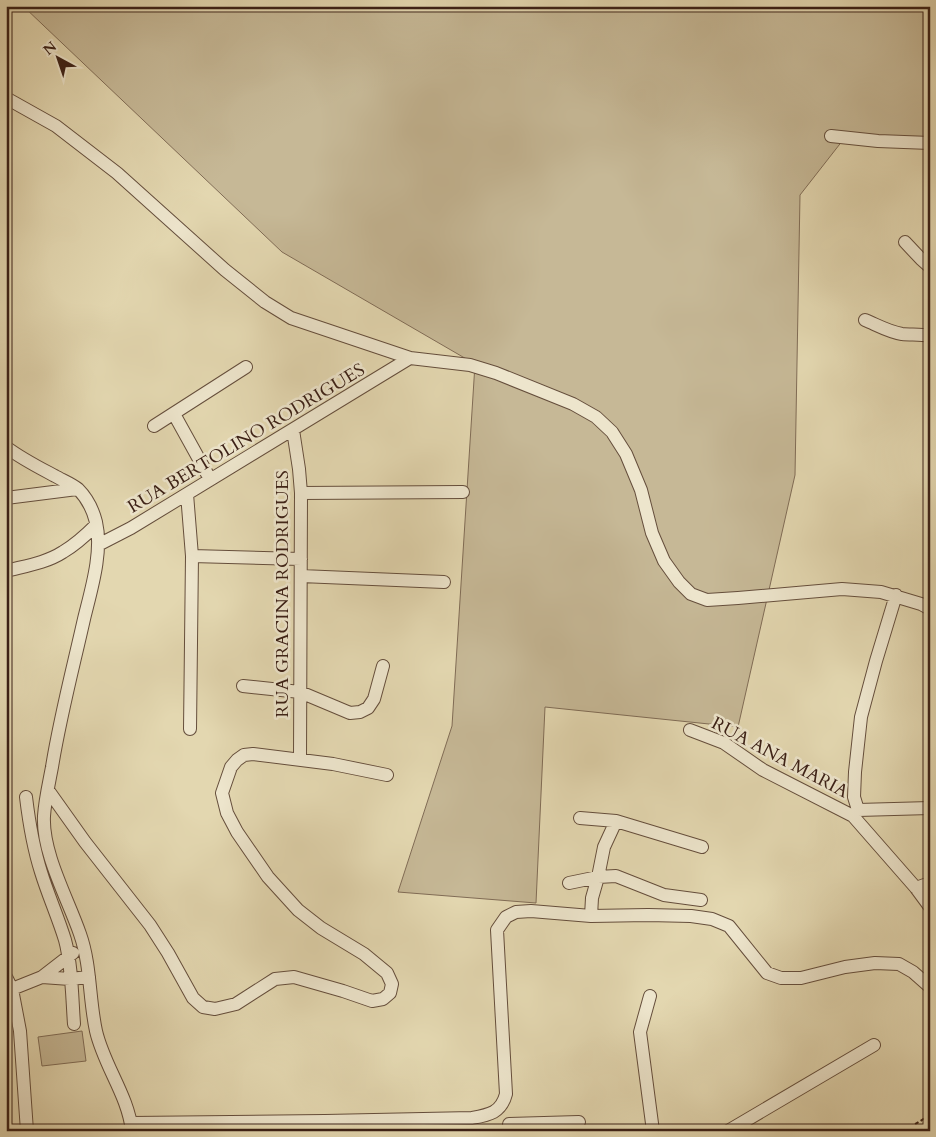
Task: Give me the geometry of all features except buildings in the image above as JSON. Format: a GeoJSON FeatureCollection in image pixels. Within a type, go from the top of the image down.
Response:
{"type":"FeatureCollection","features":[{"type":"Feature","properties":{"kind":"street"},"geometry":{"type":"LineString","coordinates":[[6,98],[56,126],[118,173],[225,270],[265,302],[291,318],[410,358],[470,365],[496,373],[574,404],[596,417],[612,432],[626,454],[640,490],[652,533],[664,561],[679,582],[691,594],[707,600],[842,589],[896,595],[930,609]]}},
{"type":"Feature","properties":{"kind":"street"},"geometry":{"type":"LineString","coordinates":[[831,136],[878,141],[930,143]]}},
{"type":"Feature","properties":{"kind":"street"},"geometry":{"type":"LineString","coordinates":[[905,242],[930,267]]}},
{"type":"Feature","properties":{"kind":"street"},"geometry":{"type":"LineString","coordinates":[[865,320],[902,334],[930,336]]}},
{"type":"Feature","properties":{"kind":"street","name":"RUA BERTOLINO RODRIGUES"},"geometry":{"type":"LineString","coordinates":[[98,545],[131,528],[410,358]]}},
{"type":"Feature","properties":{"kind":"street"},"geometry":{"type":"LineString","coordinates":[[154,426],[246,367]]}},
{"type":"Feature","properties":{"kind":"street"},"geometry":{"type":"LineString","coordinates":[[174,414],[210,479]]}},
{"type":"Feature","properties":{"kind":"street","name":"RUA GRACINA RODRIGUES"},"geometry":{"type":"LineString","coordinates":[[293,430],[300,469],[300,759]]}},
{"type":"Feature","properties":{"kind":"street"},"geometry":{"type":"LineString","coordinates":[[6,447],[19,457],[77,489],[90,505],[96,525],[98,545],[94,576],[56,742],[44,816],[44,835],[50,856],[81,936],[89,977],[96,1032],[123,1096],[131,1127],[325,1126],[472,1118],[490,1114],[504,1102],[506,1094],[497,930],[506,918],[516,912],[531,911],[591,916],[691,916],[712,919],[729,926],[767,972],[781,978],[801,978],[845,967],[875,963],[899,964],[913,972],[930,987]]}},
{"type":"Feature","properties":{"kind":"street"},"geometry":{"type":"LineString","coordinates":[[6,498],[77,489]]}},
{"type":"Feature","properties":{"kind":"street"},"geometry":{"type":"LineString","coordinates":[[300,493],[463,492]]}},
{"type":"Feature","properties":{"kind":"street"},"geometry":{"type":"LineString","coordinates":[[187,494],[192,556],[190,729]]}},
{"type":"Feature","properties":{"kind":"street"},"geometry":{"type":"LineString","coordinates":[[6,572],[40,562],[61,553],[81,540],[96,525]]}},
{"type":"Feature","properties":{"kind":"street"},"geometry":{"type":"LineString","coordinates":[[192,556],[301,559]]}},
{"type":"Feature","properties":{"kind":"street"},"geometry":{"type":"LineString","coordinates":[[301,576],[444,582]]}},
{"type":"Feature","properties":{"kind":"street"},"geometry":{"type":"LineString","coordinates":[[896,595],[861,717],[855,772],[855,813],[930,907]]}},
{"type":"Feature","properties":{"kind":"street"},"geometry":{"type":"LineString","coordinates":[[243,686],[300,692],[350,713],[360,712],[368,708],[374,699],[383,666]]}},
{"type":"Feature","properties":{"kind":"street","name":"RUA ANA MARIA"},"geometry":{"type":"LineString","coordinates":[[690,730],[724,743],[763,770],[855,813]]}},
{"type":"Feature","properties":{"kind":"street"},"geometry":{"type":"LineString","coordinates":[[48,790],[85,842],[150,925],[193,998],[203,1007],[215,1009],[236,1004],[275,979],[294,977],[372,1001],[383,999],[390,993],[392,984],[387,973],[364,954],[321,928],[298,910],[268,877],[237,832],[227,813],[222,793],[232,767],[237,760],[244,755],[253,754],[334,764],[387,775]]}},
{"type":"Feature","properties":{"kind":"street"},"geometry":{"type":"LineString","coordinates":[[26,797],[30,832],[34,847],[65,940],[74,1024]]}},
{"type":"Feature","properties":{"kind":"street"},"geometry":{"type":"LineString","coordinates":[[855,813],[930,808]]}},
{"type":"Feature","properties":{"kind":"street"},"geometry":{"type":"LineString","coordinates":[[580,818],[616,821],[702,848]]}},
{"type":"Feature","properties":{"kind":"street"},"geometry":{"type":"LineString","coordinates":[[591,916],[592,898],[604,847],[616,821]]}},
{"type":"Feature","properties":{"kind":"street"},"geometry":{"type":"LineString","coordinates":[[569,883],[598,877],[616,876],[664,895],[701,900]]}},
{"type":"Feature","properties":{"kind":"street"},"geometry":{"type":"LineString","coordinates":[[916,888],[930,883]]}},
{"type":"Feature","properties":{"kind":"street"},"geometry":{"type":"LineString","coordinates":[[42,977],[68,956],[84,948]]}},
{"type":"Feature","properties":{"kind":"street"},"geometry":{"type":"LineString","coordinates":[[27,1131],[20,1031],[9,983],[42,977],[70,979],[89,977]]}},
{"type":"Feature","properties":{"kind":"street"},"geometry":{"type":"LineString","coordinates":[[650,996],[640,1032],[653,1131]]}},
{"type":"Feature","properties":{"kind":"street"},"geometry":{"type":"LineString","coordinates":[[728,1131],[874,1045]]}},
{"type":"Feature","properties":{"kind":"street"},"geometry":{"type":"LineString","coordinates":[[499,1108],[506,1117],[508,1127],[541,1127],[579,1122]]}},
{"type":"Feature","properties":{"kind":"path"},"geometry":{"type":"LineString","coordinates":[[904,1131],[930,1114]]}},
{"type":"Feature","properties":{"kind":"shaded area"},"geometry":{"type":"Polygon","coordinates":[[[23,6],[930,6],[930,147],[843,140],[800,195],[795,475],[738,727],[545,707],[536,903],[398,892],[452,726],[475,364],[282,252],[23,6]]]}},
{"type":"Feature","properties":{"kind":"shaded area"},"geometry":{"type":"Polygon","coordinates":[[[82,1031],[86,1061],[42,1066],[38,1037],[82,1031]]]}}]}
